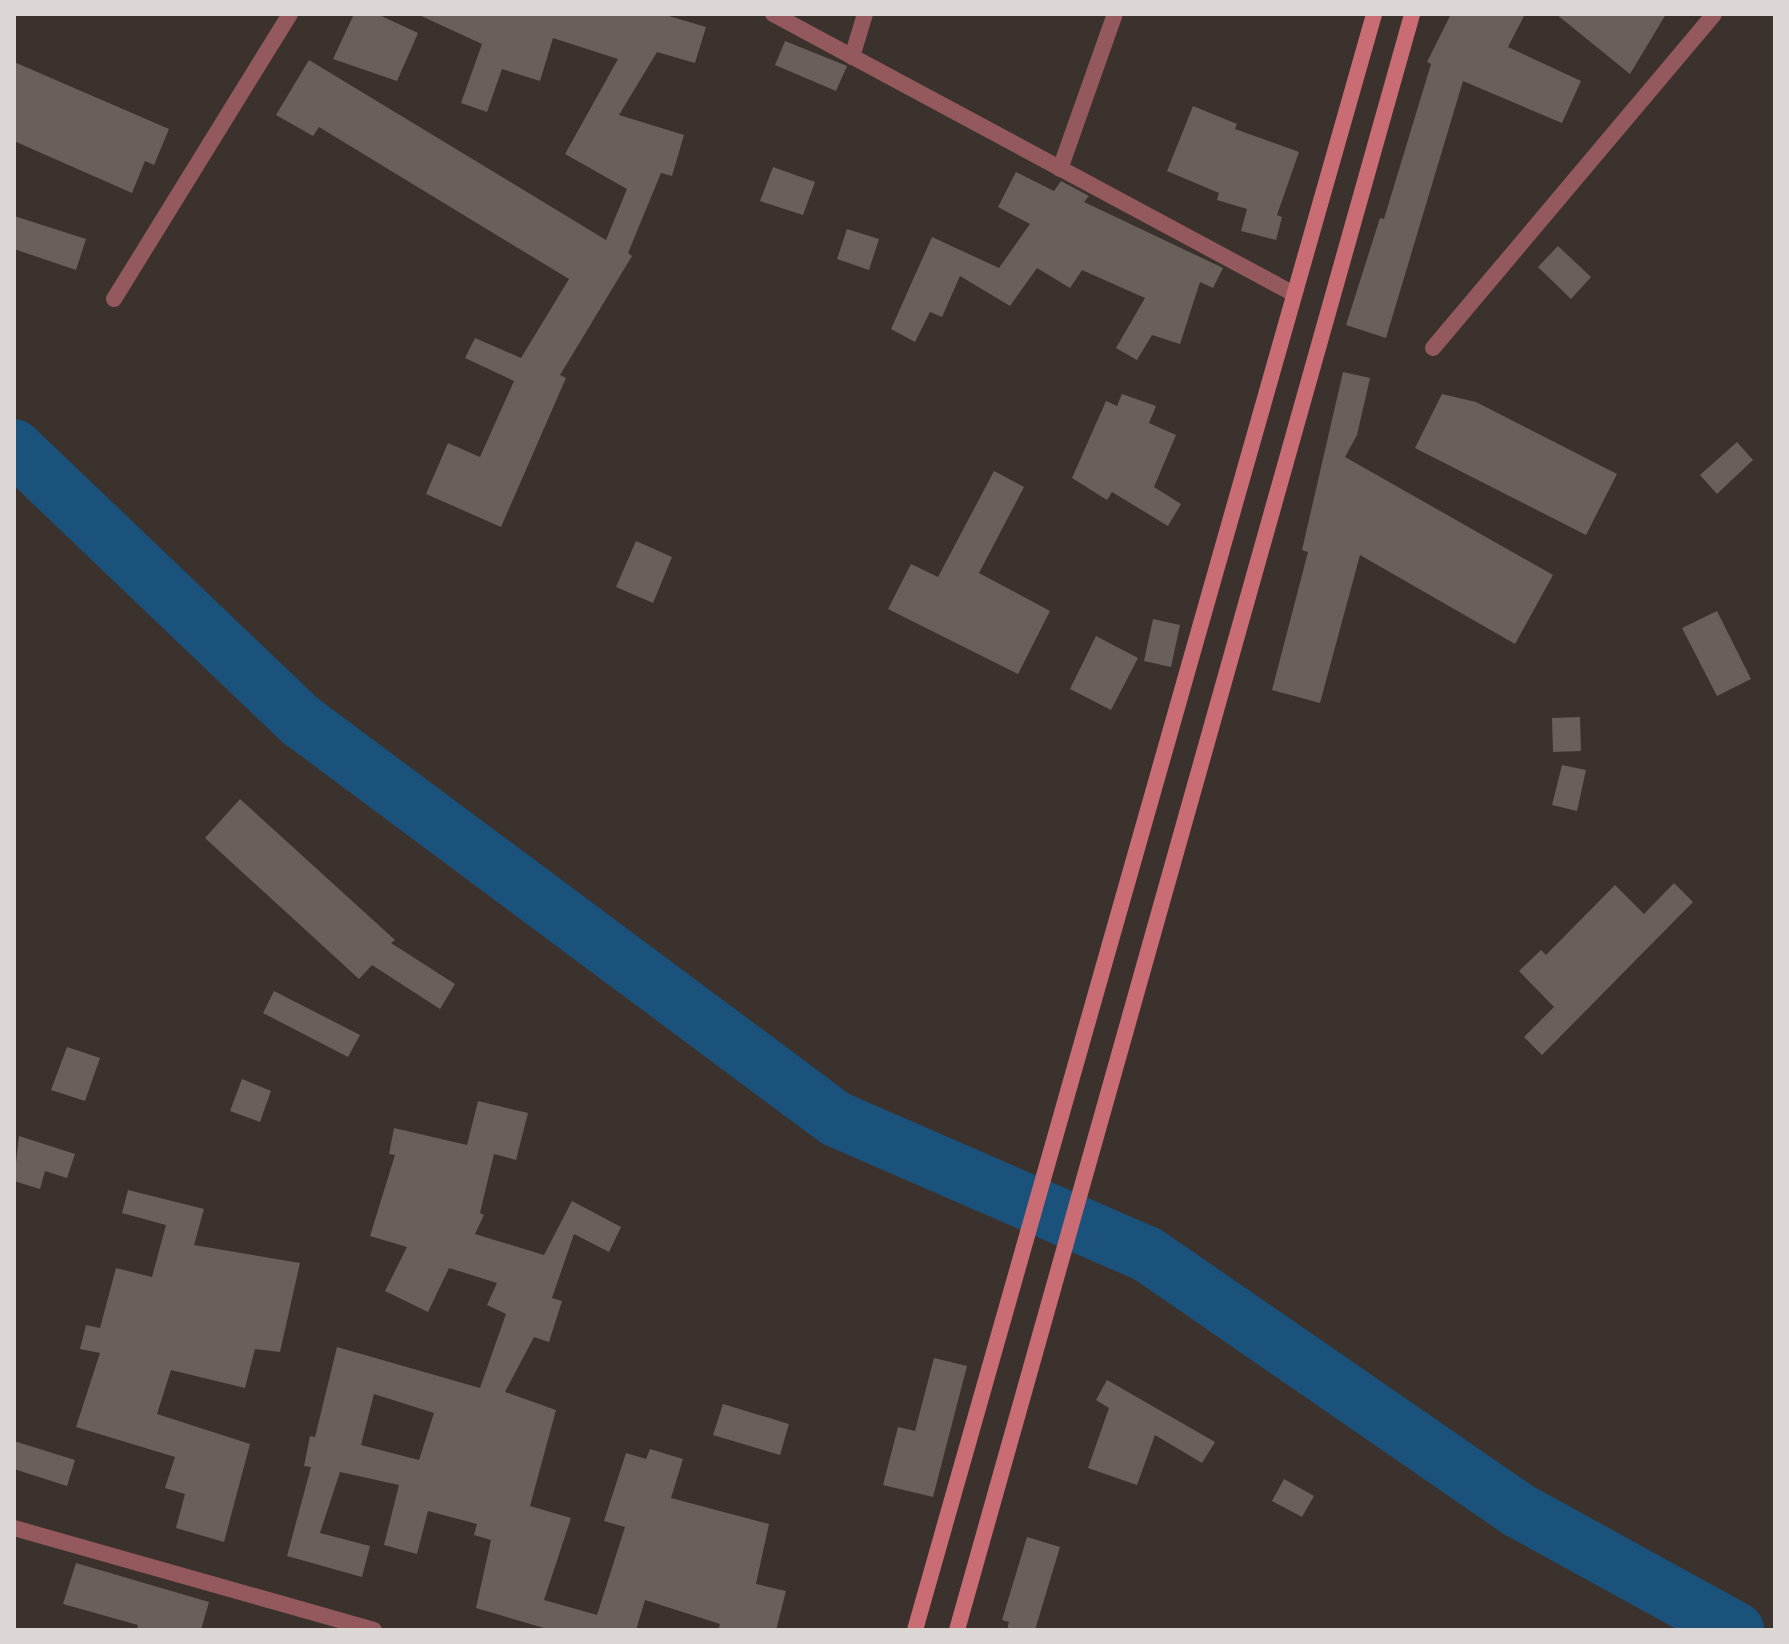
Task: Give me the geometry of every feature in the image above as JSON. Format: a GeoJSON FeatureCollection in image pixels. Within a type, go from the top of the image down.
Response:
{"type":"FeatureCollection","features":[{"type":"Feature","properties":{"kind":"main road"},"geometry":{"type":"LineString","coordinates":[[915,1630],[1003,1310],[1374,14]]}},
{"type":"Feature","properties":{"kind":"main road"},"geometry":{"type":"LineString","coordinates":[[957,1630],[1412,14]]}},
{"type":"Feature","properties":{"kind":"street"},"geometry":{"type":"LineString","coordinates":[[114,299],[290,14]]}},
{"type":"Feature","properties":{"kind":"street"},"geometry":{"type":"LineString","coordinates":[[773,14],[1294,294]]}},
{"type":"Feature","properties":{"kind":"street"},"geometry":{"type":"LineString","coordinates":[[852,57],[865,14]]}},
{"type":"Feature","properties":{"kind":"street"},"geometry":{"type":"LineString","coordinates":[[1060,169],[1115,14]]}},
{"type":"Feature","properties":{"kind":"street"},"geometry":{"type":"LineString","coordinates":[[1433,348],[1714,14]]}},
{"type":"Feature","properties":{"kind":"street"},"geometry":{"type":"LineString","coordinates":[[14,1528],[374,1630]]}},
{"type":"Feature","properties":{"kind":"building"},"geometry":{"type":"Polygon","coordinates":[[[354,14],[377,14],[418,33],[397,81],[333,59],[354,14]]]}},
{"type":"Feature","properties":{"kind":"building"},"geometry":{"type":"Polygon","coordinates":[[[417,14],[662,14],[706,27],[695,63],[657,52],[619,115],[684,135],[672,176],[661,173],[628,253],[632,256],[560,375],[566,378],[501,527],[426,494],[448,443],[480,457],[514,381],[465,358],[475,338],[521,358],[569,279],[319,127],[313,136],[276,115],[309,60],[606,240],[627,189],[565,154],[618,59],[553,38],[540,81],[502,69],[487,112],[461,103],[482,44],[417,14]]]}},
{"type":"Feature","properties":{"kind":"building"},"geometry":{"type":"Polygon","coordinates":[[[1451,14],[1525,14],[1508,47],[1581,81],[1562,123],[1463,81],[1386,338],[1346,325],[1380,218],[1384,219],[1431,64],[1427,62],[1451,14]]]}},
{"type":"Feature","properties":{"kind":"building"},"geometry":{"type":"Polygon","coordinates":[[[1556,14],[1666,14],[1630,74],[1556,14]]]}},
{"type":"Feature","properties":{"kind":"building"},"geometry":{"type":"Polygon","coordinates":[[[785,41],[847,66],[836,91],[775,65],[785,41]]]}},
{"type":"Feature","properties":{"kind":"building"},"geometry":{"type":"Polygon","coordinates":[[[14,62],[169,129],[154,165],[145,161],[132,193],[14,141],[14,62]]]}},
{"type":"Feature","properties":{"kind":"building"},"geometry":{"type":"Polygon","coordinates":[[[1193,106],[1237,124],[1235,129],[1299,152],[1277,215],[1282,217],[1276,240],[1241,231],[1247,209],[1217,200],[1219,193],[1167,171],[1193,106]]]}},
{"type":"Feature","properties":{"kind":"building"},"geometry":{"type":"Polygon","coordinates":[[[773,167],[815,182],[803,215],[760,201],[773,167]]]}},
{"type":"Feature","properties":{"kind":"building"},"geometry":{"type":"Polygon","coordinates":[[[1016,172],[1054,191],[1061,181],[1089,196],[1084,202],[1223,268],[1213,288],[1200,282],[1180,344],[1152,335],[1137,360],[1116,348],[1145,298],[1082,270],[1070,288],[1037,268],[1010,306],[960,276],[942,317],[930,312],[915,342],[891,329],[932,237],[999,268],[1030,224],[998,207],[1016,172]]]}},
{"type":"Feature","properties":{"kind":"building"},"geometry":{"type":"Polygon","coordinates":[[[14,216],[86,239],[76,270],[14,249],[14,216]]]}},
{"type":"Feature","properties":{"kind":"building"},"geometry":{"type":"Polygon","coordinates":[[[847,229],[879,239],[869,270],[837,259],[847,229]]]}},
{"type":"Feature","properties":{"kind":"building"},"geometry":{"type":"Polygon","coordinates":[[[1558,246],[1591,277],[1571,299],[1538,267],[1558,246]]]}},
{"type":"Feature","properties":{"kind":"building"},"geometry":{"type":"Polygon","coordinates":[[[1343,372],[1370,378],[1357,435],[1345,457],[1553,575],[1515,644],[1360,555],[1320,703],[1272,690],[1308,552],[1302,550],[1343,372]]]}},
{"type":"Feature","properties":{"kind":"building"},"geometry":{"type":"Polygon","coordinates":[[[1122,394],[1156,406],[1149,423],[1176,435],[1154,487],[1181,504],[1168,526],[1112,492],[1107,500],[1072,478],[1106,401],[1117,406],[1122,394]]]}},
{"type":"Feature","properties":{"kind":"building"},"geometry":{"type":"Polygon","coordinates":[[[1442,394],[1476,402],[1617,474],[1586,535],[1415,448],[1442,394]]]}},
{"type":"Feature","properties":{"kind":"building"},"geometry":{"type":"Polygon","coordinates":[[[1737,442],[1753,460],[1717,494],[1700,475],[1737,442]]]}},
{"type":"Feature","properties":{"kind":"building"},"geometry":{"type":"Polygon","coordinates":[[[994,471],[1024,487],[979,573],[1050,611],[1018,674],[888,609],[911,564],[938,577],[994,471]]]}},
{"type":"Feature","properties":{"kind":"building"},"geometry":{"type":"Polygon","coordinates":[[[636,541],[672,557],[653,603],[616,587],[636,541]]]}},
{"type":"Feature","properties":{"kind":"building"},"geometry":{"type":"Polygon","coordinates":[[[1717,611],[1751,679],[1717,696],[1682,628],[1717,611]]]}},
{"type":"Feature","properties":{"kind":"building"},"geometry":{"type":"Polygon","coordinates":[[[1153,619],[1180,625],[1171,667],[1144,661],[1153,619]]]}},
{"type":"Feature","properties":{"kind":"building"},"geometry":{"type":"Polygon","coordinates":[[[1096,636],[1138,658],[1111,710],[1070,689],[1096,636]]]}},
{"type":"Feature","properties":{"kind":"building"},"geometry":{"type":"Polygon","coordinates":[[[1580,717],[1581,751],[1553,752],[1552,718],[1580,717]]]}},
{"type":"Feature","properties":{"kind":"building"},"geometry":{"type":"Polygon","coordinates":[[[1562,765],[1586,770],[1577,811],[1552,805],[1562,765]]]}},
{"type":"Feature","properties":{"kind":"building"},"geometry":{"type":"Polygon","coordinates":[[[240,799],[395,940],[391,943],[455,984],[440,1009],[372,965],[359,979],[205,838],[240,799]]]}},
{"type":"Feature","properties":{"kind":"building"},"geometry":{"type":"Polygon","coordinates":[[[1674,883],[1693,902],[1542,1055],[1524,1037],[1554,1007],[1519,971],[1541,950],[1546,955],[1615,885],[1644,914],[1674,883]]]}},
{"type":"Feature","properties":{"kind":"building"},"geometry":{"type":"Polygon","coordinates":[[[274,991],[360,1035],[348,1057],[263,1013],[274,991]]]}},
{"type":"Feature","properties":{"kind":"building"},"geometry":{"type":"Polygon","coordinates":[[[67,1047],[100,1058],[85,1101],[51,1090],[67,1047]]]}},
{"type":"Feature","properties":{"kind":"building"},"geometry":{"type":"Polygon","coordinates":[[[242,1079],[271,1091],[260,1122],[230,1111],[242,1079]]]}},
{"type":"Feature","properties":{"kind":"building"},"geometry":{"type":"Polygon","coordinates":[[[478,1101],[528,1113],[516,1160],[494,1154],[480,1213],[484,1215],[475,1234],[544,1255],[572,1201],[621,1227],[609,1252],[574,1234],[552,1298],[562,1301],[549,1342],[534,1337],[505,1392],[556,1410],[530,1506],[571,1518],[544,1600],[597,1615],[625,1527],[604,1521],[626,1453],[646,1459],[650,1449],[683,1459],[671,1498],[769,1524],[756,1584],[786,1591],[776,1630],[718,1630],[720,1624],[645,1600],[636,1630],[551,1630],[476,1608],[491,1540],[474,1535],[477,1524],[428,1511],[417,1554],[384,1545],[399,1485],[340,1472],[320,1533],[370,1546],[362,1577],[287,1556],[311,1467],[304,1466],[310,1436],[315,1437],[337,1347],[480,1388],[506,1314],[487,1305],[497,1283],[449,1268],[428,1312],[385,1291],[407,1247],[370,1236],[395,1155],[389,1154],[394,1128],[467,1145],[478,1101]],[[374,1394],[361,1445],[419,1460],[434,1413],[374,1394]]]}},
{"type":"Feature","properties":{"kind":"building"},"geometry":{"type":"Polygon","coordinates":[[[19,1136],[75,1154],[67,1178],[45,1171],[40,1189],[14,1181],[19,1136]]]}},
{"type":"Feature","properties":{"kind":"building"},"geometry":{"type":"Polygon","coordinates":[[[128,1190],[204,1209],[194,1245],[300,1263],[280,1352],[255,1349],[245,1388],[171,1370],[157,1414],[250,1444],[224,1542],[176,1528],[185,1494],[165,1488],[175,1457],[76,1427],[100,1353],[80,1349],[86,1325],[100,1328],[116,1268],[152,1277],[166,1225],[122,1213],[128,1190]]]}},
{"type":"Feature","properties":{"kind":"building"},"geometry":{"type":"Polygon","coordinates":[[[934,1358],[967,1366],[933,1497],[883,1485],[898,1427],[915,1431],[934,1358]]]}},
{"type":"Feature","properties":{"kind":"building"},"geometry":{"type":"Polygon","coordinates":[[[1107,1380],[1215,1442],[1202,1463],[1155,1435],[1137,1485],[1088,1468],[1109,1408],[1096,1400],[1107,1380]]]}},
{"type":"Feature","properties":{"kind":"building"},"geometry":{"type":"Polygon","coordinates":[[[723,1404],[789,1424],[780,1455],[713,1435],[723,1404]]]}},
{"type":"Feature","properties":{"kind":"building"},"geometry":{"type":"Polygon","coordinates":[[[14,1441],[75,1460],[67,1486],[14,1469],[14,1441]]]}},
{"type":"Feature","properties":{"kind":"building"},"geometry":{"type":"Polygon","coordinates":[[[1284,1479],[1314,1496],[1302,1517],[1272,1501],[1284,1479]]]}},
{"type":"Feature","properties":{"kind":"building"},"geometry":{"type":"Polygon","coordinates":[[[1027,1537],[1060,1547],[1035,1630],[1007,1630],[1009,1622],[1002,1620],[1027,1537]]]}},
{"type":"Feature","properties":{"kind":"building"},"geometry":{"type":"Polygon","coordinates":[[[76,1563],[209,1602],[201,1630],[137,1630],[138,1625],[63,1604],[76,1563]]]}},
{"type":"Feature","properties":{"kind":"waterway"},"geometry":{"type":"LineString","coordinates":[[14,447],[301,721],[836,1119],[1147,1254],[1518,1510],[1736,1630]]}}]}
